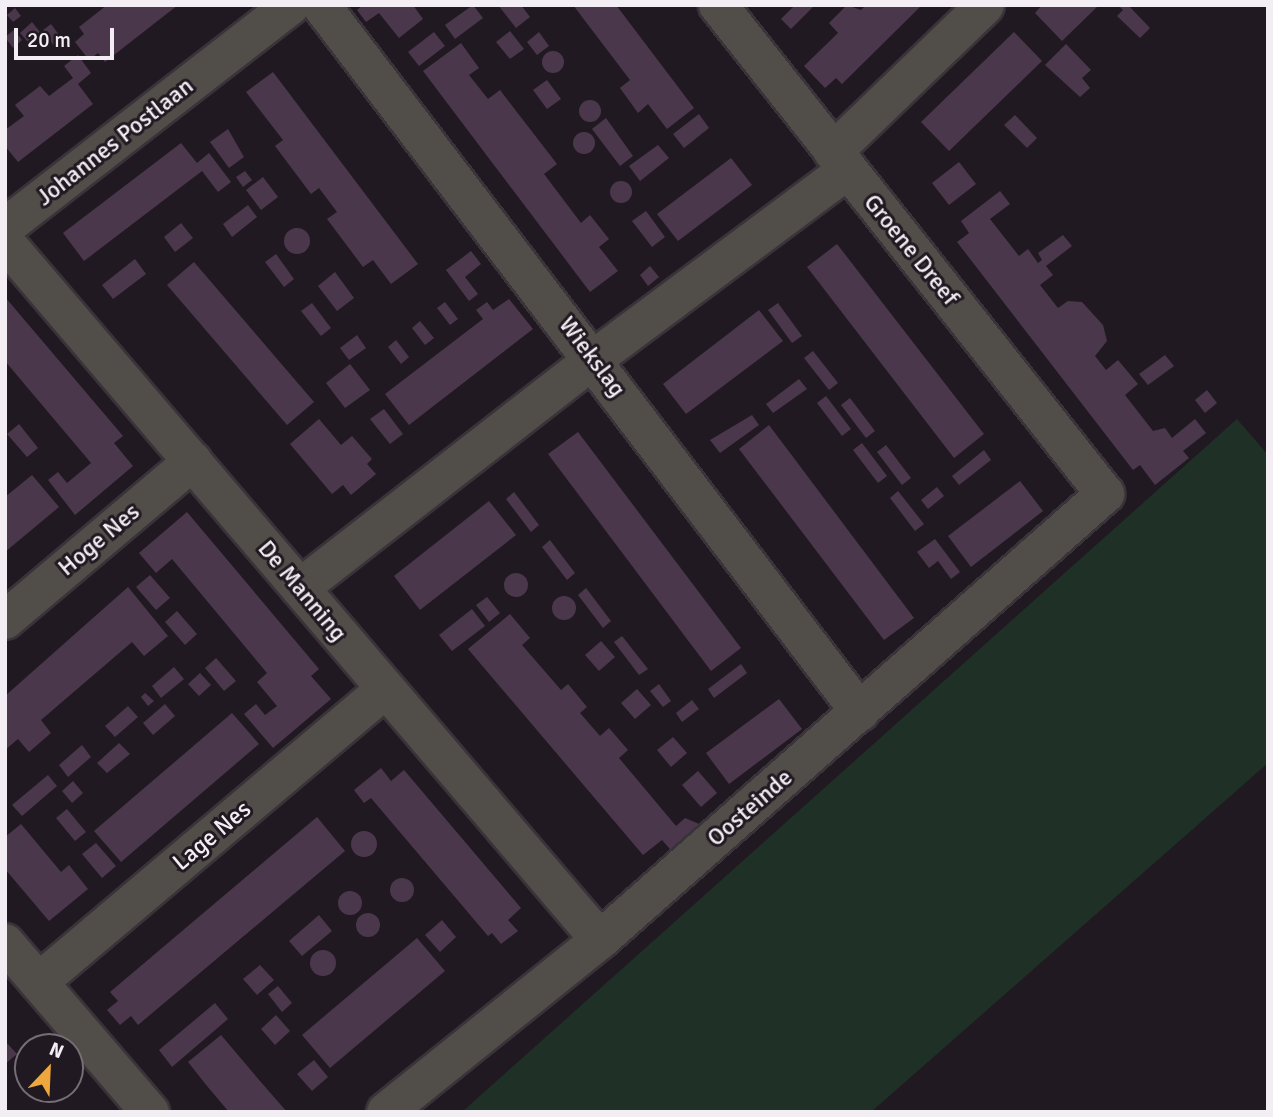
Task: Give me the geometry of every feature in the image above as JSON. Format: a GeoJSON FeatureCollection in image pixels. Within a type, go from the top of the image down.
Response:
{"type":"FeatureCollection","features":[{"type":"Feature","properties":{"kind":"street","name":"Johannes Postlaan"},"geometry":{"type":"LineString","coordinates":[[5,227],[291,5]]}},
{"type":"Feature","properties":{"kind":"street","name":"Wiekslag"},"geometry":{"type":"LineString","coordinates":[[321,5],[594,359],[860,712]]}},
{"type":"Feature","properties":{"kind":"street","name":"Groene Dreef"},"geometry":{"type":"LineString","coordinates":[[718,5],[1105,494]]}},
{"type":"Feature","properties":{"kind":"street"},"geometry":{"type":"LineString","coordinates":[[300,588],[594,359],[840,161],[985,5]]}},
{"type":"Feature","properties":{"kind":"street","name":"De Manning"},"geometry":{"type":"LineString","coordinates":[[5,242],[600,940]]}},
{"type":"Feature","properties":{"kind":"street","name":"Hoge Nes"},"geometry":{"type":"LineString","coordinates":[[5,620],[192,461]]}},
{"type":"Feature","properties":{"kind":"street","name":"Oosteinde"},"geometry":{"type":"LineString","coordinates":[[386,1112],[600,940],[1105,494]]}},
{"type":"Feature","properties":{"kind":"street","name":"Lage Nes"},"geometry":{"type":"LineString","coordinates":[[38,982],[385,690]]}},
{"type":"Feature","properties":{"kind":"street"},"geometry":{"type":"LineString","coordinates":[[5,943],[150,1112]]}},
{"type":"Feature","properties":{"kind":"green space"},"geometry":{"type":"Polygon","coordinates":[[[1237,419],[1268,455],[1268,763],[871,1112],[462,1112],[1237,419]]]}},
{"type":"Feature","properties":{"kind":"building"},"geometry":{"type":"Polygon","coordinates":[[[107,5],[178,5],[105,62],[98,53],[89,60],[75,42],[84,34],[79,27],[107,5]]]}},
{"type":"Feature","properties":{"kind":"building"},"geometry":{"type":"Polygon","coordinates":[[[363,5],[413,5],[423,19],[399,38],[379,13],[366,22],[357,10],[363,5]]]}},
{"type":"Feature","properties":{"kind":"building"},"geometry":{"type":"Polygon","coordinates":[[[473,5],[483,18],[455,39],[445,25],[473,5]]]}},
{"type":"Feature","properties":{"kind":"building"},"geometry":{"type":"Polygon","coordinates":[[[498,5],[521,5],[530,17],[516,28],[498,5]]]}},
{"type":"Feature","properties":{"kind":"building"},"geometry":{"type":"Polygon","coordinates":[[[573,5],[616,5],[694,108],[667,129],[648,104],[638,113],[620,88],[630,80],[573,5]]]}},
{"type":"Feature","properties":{"kind":"building"},"geometry":{"type":"Polygon","coordinates":[[[795,5],[815,5],[791,29],[781,19],[795,5]]]}},
{"type":"Feature","properties":{"kind":"building"},"geometry":{"type":"Polygon","coordinates":[[[847,5],[861,10],[866,5],[922,5],[842,84],[836,78],[825,88],[804,66],[838,33],[829,23],[847,5]]]}},
{"type":"Feature","properties":{"kind":"building"},"geometry":{"type":"Polygon","coordinates":[[[1042,5],[1099,5],[1062,41],[1035,13],[1042,5]]]}},
{"type":"Feature","properties":{"kind":"building"},"geometry":{"type":"Polygon","coordinates":[[[1118,5],[1128,5],[1150,28],[1140,38],[1117,16],[1123,10],[1118,5]]]}},
{"type":"Feature","properties":{"kind":"building"},"geometry":{"type":"Polygon","coordinates":[[[15,8],[21,16],[13,22],[7,15],[15,8]]]}},
{"type":"Feature","properties":{"kind":"building"},"geometry":{"type":"Polygon","coordinates":[[[32,22],[40,32],[28,42],[20,33],[32,22]]]}},
{"type":"Feature","properties":{"kind":"building"},"geometry":{"type":"Polygon","coordinates":[[[51,24],[65,43],[56,49],[43,30],[51,24]]]}},
{"type":"Feature","properties":{"kind":"building"},"geometry":{"type":"Polygon","coordinates":[[[14,30],[22,40],[13,48],[5,37],[14,30]]]}},
{"type":"Feature","properties":{"kind":"building"},"geometry":{"type":"Polygon","coordinates":[[[510,31],[524,49],[510,59],[496,42],[510,31]]]}},
{"type":"Feature","properties":{"kind":"building"},"geometry":{"type":"Polygon","coordinates":[[[434,32],[445,46],[419,66],[408,52],[434,32]]]}},
{"type":"Feature","properties":{"kind":"building"},"geometry":{"type":"Polygon","coordinates":[[[539,32],[549,46],[537,55],[527,42],[539,32]]]}},
{"type":"Feature","properties":{"kind":"building"},"geometry":{"type":"Polygon","coordinates":[[[1014,32],[1042,61],[949,151],[921,122],[1014,32]]]}},
{"type":"Feature","properties":{"kind":"building"},"geometry":{"type":"Polygon","coordinates":[[[461,43],[479,68],[469,75],[488,99],[500,90],[557,164],[544,174],[581,223],[590,215],[609,239],[599,247],[618,271],[590,292],[423,71],[461,43]]]}},
{"type":"Feature","properties":{"kind":"building"},"geometry":{"type":"Polygon","coordinates":[[[1066,44],[1091,70],[1082,78],[1090,88],[1080,97],[1045,65],[1066,44]]]}},
{"type":"Feature","properties":{"kind":"building"},"geometry":{"type":"Polygon","coordinates":[[[553,51],[561,54],[564,62],[561,70],[553,73],[545,70],[542,62],[545,54],[553,51]]]}},
{"type":"Feature","properties":{"kind":"building"},"geometry":{"type":"Polygon","coordinates":[[[78,55],[91,73],[78,84],[93,104],[18,162],[5,146],[5,130],[24,116],[15,105],[40,86],[49,96],[73,78],[64,66],[78,55]]]}},
{"type":"Feature","properties":{"kind":"building"},"geometry":{"type":"Polygon","coordinates":[[[273,72],[418,264],[391,284],[373,260],[363,267],[327,219],[337,212],[319,188],[311,194],[275,146],[283,140],[246,92],[273,72]]]}},
{"type":"Feature","properties":{"kind":"building"},"geometry":{"type":"Polygon","coordinates":[[[547,80],[561,99],[547,109],[533,90],[547,80]]]}},
{"type":"Feature","properties":{"kind":"building"},"geometry":{"type":"Polygon","coordinates":[[[590,100],[598,103],[601,111],[598,119],[590,122],[582,119],[579,111],[582,103],[590,100]]]}},
{"type":"Feature","properties":{"kind":"building"},"geometry":{"type":"Polygon","coordinates":[[[699,114],[709,128],[684,148],[673,134],[699,114]]]}},
{"type":"Feature","properties":{"kind":"building"},"geometry":{"type":"Polygon","coordinates":[[[1015,115],[1037,138],[1027,148],[1004,125],[1015,115]]]}},
{"type":"Feature","properties":{"kind":"building"},"geometry":{"type":"Polygon","coordinates":[[[606,118],[633,156],[620,166],[592,129],[606,118]]]}},
{"type":"Feature","properties":{"kind":"building"},"geometry":{"type":"Polygon","coordinates":[[[228,129],[244,157],[229,168],[210,142],[228,129]]]}},
{"type":"Feature","properties":{"kind":"building"},"geometry":{"type":"Polygon","coordinates":[[[584,132],[592,135],[595,143],[592,151],[584,154],[576,151],[573,143],[576,135],[584,132]]]}},
{"type":"Feature","properties":{"kind":"building"},"geometry":{"type":"Polygon","coordinates":[[[181,143],[197,163],[209,153],[231,182],[218,192],[202,171],[84,261],[63,233],[181,143]]]}},
{"type":"Feature","properties":{"kind":"building"},"geometry":{"type":"Polygon","coordinates":[[[658,145],[669,158],[640,181],[629,166],[658,145]]]}},
{"type":"Feature","properties":{"kind":"building"},"geometry":{"type":"Polygon","coordinates":[[[731,158],[752,185],[678,241],[657,214],[731,158]]]}},
{"type":"Feature","properties":{"kind":"building"},"geometry":{"type":"Polygon","coordinates":[[[959,162],[976,184],[949,205],[932,183],[959,162]]]}},
{"type":"Feature","properties":{"kind":"building"},"geometry":{"type":"Polygon","coordinates":[[[245,171],[252,180],[243,187],[236,177],[245,171]]]}},
{"type":"Feature","properties":{"kind":"building"},"geometry":{"type":"Polygon","coordinates":[[[263,177],[278,197],[261,210],[246,190],[263,177]]]}},
{"type":"Feature","properties":{"kind":"building"},"geometry":{"type":"Polygon","coordinates":[[[621,181],[629,184],[632,192],[629,200],[621,203],[613,200],[610,192],[613,184],[621,181]]]}},
{"type":"Feature","properties":{"kind":"building"},"geometry":{"type":"Polygon","coordinates":[[[1000,191],[1010,204],[990,219],[1019,256],[1028,249],[1038,263],[1042,260],[1038,253],[1063,235],[1072,246],[1046,266],[1053,275],[1040,285],[1058,308],[1068,301],[1082,302],[1103,325],[1107,341],[1095,356],[1106,370],[1118,360],[1138,384],[1125,395],[1153,431],[1165,428],[1172,438],[1195,419],[1206,433],[1183,451],[1189,458],[1155,485],[1140,465],[1133,470],[957,242],[969,233],[961,221],[1000,191]]]}},
{"type":"Feature","properties":{"kind":"building"},"geometry":{"type":"Polygon","coordinates":[[[248,205],[257,217],[232,237],[223,224],[248,205]]]}},
{"type":"Feature","properties":{"kind":"building"},"geometry":{"type":"Polygon","coordinates":[[[646,211],[665,237],[652,247],[632,221],[646,211]]]}},
{"type":"Feature","properties":{"kind":"building"},"geometry":{"type":"Polygon","coordinates":[[[181,223],[193,238],[175,252],[164,237],[181,223]]]}},
{"type":"Feature","properties":{"kind":"building"},"geometry":{"type":"Polygon","coordinates":[[[297,228],[306,232],[310,241],[306,250],[297,254],[288,250],[284,241],[288,232],[297,228]]]}},
{"type":"Feature","properties":{"kind":"building"},"geometry":{"type":"Polygon","coordinates":[[[837,244],[984,434],[954,458],[807,267],[837,244]]]}},
{"type":"Feature","properties":{"kind":"building"},"geometry":{"type":"Polygon","coordinates":[[[471,251],[481,264],[465,277],[478,294],[469,301],[446,270],[471,251]]]}},
{"type":"Feature","properties":{"kind":"building"},"geometry":{"type":"Polygon","coordinates":[[[276,254],[294,279],[284,287],[265,262],[276,254]]]}},
{"type":"Feature","properties":{"kind":"building"},"geometry":{"type":"Polygon","coordinates":[[[135,259],[146,274],[113,299],[102,285],[135,259]]]}},
{"type":"Feature","properties":{"kind":"building"},"geometry":{"type":"Polygon","coordinates":[[[194,262],[314,402],[287,425],[167,285],[194,262]]]}},
{"type":"Feature","properties":{"kind":"building"},"geometry":{"type":"Polygon","coordinates":[[[650,266],[659,277],[648,286],[640,275],[650,266]]]}},
{"type":"Feature","properties":{"kind":"building"},"geometry":{"type":"Polygon","coordinates":[[[335,272],[354,298],[337,311],[318,286],[335,272]]]}},
{"type":"Feature","properties":{"kind":"building"},"geometry":{"type":"Polygon","coordinates":[[[5,297],[123,436],[114,443],[133,466],[75,515],[48,480],[58,472],[67,483],[91,463],[5,361],[5,297]]]}},
{"type":"Feature","properties":{"kind":"building"},"geometry":{"type":"Polygon","coordinates":[[[509,299],[533,329],[409,425],[385,394],[483,319],[476,310],[487,302],[493,310],[509,299]]]}},
{"type":"Feature","properties":{"kind":"building"},"geometry":{"type":"Polygon","coordinates":[[[445,302],[458,319],[450,325],[437,308],[445,302]]]}},
{"type":"Feature","properties":{"kind":"building"},"geometry":{"type":"Polygon","coordinates":[[[312,303],[331,328],[321,336],[301,311],[312,303]]]}},
{"type":"Feature","properties":{"kind":"building"},"geometry":{"type":"Polygon","coordinates":[[[778,303],[802,336],[792,343],[768,310],[778,303]]]}},
{"type":"Feature","properties":{"kind":"building"},"geometry":{"type":"Polygon","coordinates":[[[759,310],[783,341],[686,414],[663,384],[759,310]]]}},
{"type":"Feature","properties":{"kind":"building"},"geometry":{"type":"Polygon","coordinates":[[[420,321],[434,338],[425,345],[412,328],[420,321]]]}},
{"type":"Feature","properties":{"kind":"building"},"geometry":{"type":"Polygon","coordinates":[[[357,335],[366,348],[349,360],[340,348],[357,335]]]}},
{"type":"Feature","properties":{"kind":"building"},"geometry":{"type":"Polygon","coordinates":[[[396,340],[409,357],[401,364],[388,347],[396,340]]]}},
{"type":"Feature","properties":{"kind":"building"},"geometry":{"type":"Polygon","coordinates":[[[813,351],[838,383],[829,390],[804,358],[813,351]]]}},
{"type":"Feature","properties":{"kind":"building"},"geometry":{"type":"Polygon","coordinates":[[[1165,355],[1174,366],[1148,385],[1139,374],[1165,355]]]}},
{"type":"Feature","properties":{"kind":"building"},"geometry":{"type":"Polygon","coordinates":[[[350,364],[370,390],[345,408],[326,383],[350,364]]]}},
{"type":"Feature","properties":{"kind":"building"},"geometry":{"type":"Polygon","coordinates":[[[799,379],[807,389],[773,413],[766,404],[799,379]]]}},
{"type":"Feature","properties":{"kind":"building"},"geometry":{"type":"Polygon","coordinates":[[[1207,390],[1217,403],[1205,413],[1195,400],[1207,390]]]}},
{"type":"Feature","properties":{"kind":"building"},"geometry":{"type":"Polygon","coordinates":[[[826,396],[851,429],[842,436],[817,403],[826,396]]]}},
{"type":"Feature","properties":{"kind":"building"},"geometry":{"type":"Polygon","coordinates":[[[850,398],[875,431],[866,438],[841,405],[850,398]]]}},
{"type":"Feature","properties":{"kind":"building"},"geometry":{"type":"Polygon","coordinates":[[[384,409],[403,434],[390,444],[370,419],[384,409]]]}},
{"type":"Feature","properties":{"kind":"building"},"geometry":{"type":"Polygon","coordinates":[[[752,415],[759,425],[720,453],[710,440],[752,415]]]}},
{"type":"Feature","properties":{"kind":"building"},"geometry":{"type":"Polygon","coordinates":[[[319,419],[341,445],[352,436],[372,459],[367,464],[376,474],[351,495],[343,485],[332,494],[290,444],[319,419]]]}},
{"type":"Feature","properties":{"kind":"building"},"geometry":{"type":"Polygon","coordinates":[[[19,424],[38,448],[27,457],[7,434],[19,424]]]}},
{"type":"Feature","properties":{"kind":"building"},"geometry":{"type":"Polygon","coordinates":[[[769,425],[914,618],[884,640],[739,449],[769,425]]]}},
{"type":"Feature","properties":{"kind":"building"},"geometry":{"type":"Polygon","coordinates":[[[578,432],[741,648],[711,671],[548,454],[578,432]]]}},
{"type":"Feature","properties":{"kind":"building"},"geometry":{"type":"Polygon","coordinates":[[[862,443],[887,476],[878,483],[853,450],[862,443]]]}},
{"type":"Feature","properties":{"kind":"building"},"geometry":{"type":"Polygon","coordinates":[[[886,445],[911,478],[902,485],[877,452],[886,445]]]}},
{"type":"Feature","properties":{"kind":"building"},"geometry":{"type":"Polygon","coordinates":[[[984,450],[991,460],[959,485],[952,476],[984,450]]]}},
{"type":"Feature","properties":{"kind":"building"},"geometry":{"type":"Polygon","coordinates":[[[32,475],[59,507],[5,552],[5,497],[32,475]]]}},
{"type":"Feature","properties":{"kind":"building"},"geometry":{"type":"Polygon","coordinates":[[[1020,481],[1043,511],[971,567],[948,536],[1020,481]]]}},
{"type":"Feature","properties":{"kind":"building"},"geometry":{"type":"Polygon","coordinates":[[[937,487],[944,496],[928,509],[921,500],[937,487]]]}},
{"type":"Feature","properties":{"kind":"building"},"geometry":{"type":"Polygon","coordinates":[[[898,491],[924,524],[915,531],[890,498],[898,491]]]}},
{"type":"Feature","properties":{"kind":"building"},"geometry":{"type":"Polygon","coordinates":[[[514,492],[539,525],[531,532],[506,499],[514,492]]]}},
{"type":"Feature","properties":{"kind":"building"},"geometry":{"type":"Polygon","coordinates":[[[489,501],[516,535],[420,610],[394,576],[489,501]]]}},
{"type":"Feature","properties":{"kind":"building"},"geometry":{"type":"Polygon","coordinates":[[[187,512],[319,669],[311,676],[331,699],[273,748],[244,714],[256,704],[265,715],[277,706],[257,682],[267,673],[172,559],[156,573],[139,553],[187,512]]]}},
{"type":"Feature","properties":{"kind":"building"},"geometry":{"type":"Polygon","coordinates":[[[935,539],[960,572],[951,579],[938,561],[929,568],[917,552],[935,539]]]}},
{"type":"Feature","properties":{"kind":"building"},"geometry":{"type":"Polygon","coordinates":[[[550,540],[575,573],[567,580],[542,547],[550,540]]]}},
{"type":"Feature","properties":{"kind":"building"},"geometry":{"type":"Polygon","coordinates":[[[516,573],[527,580],[528,585],[521,596],[516,597],[505,590],[504,585],[511,574],[516,573]]]}},
{"type":"Feature","properties":{"kind":"building"},"geometry":{"type":"Polygon","coordinates":[[[150,575],[170,598],[156,610],[136,587],[150,575]]]}},
{"type":"Feature","properties":{"kind":"building"},"geometry":{"type":"Polygon","coordinates":[[[128,587],[168,636],[144,656],[132,642],[41,720],[51,733],[29,752],[18,739],[5,750],[5,696],[128,587]]]}},
{"type":"Feature","properties":{"kind":"building"},"geometry":{"type":"Polygon","coordinates":[[[586,588],[611,621],[603,628],[578,595],[586,588]]]}},
{"type":"Feature","properties":{"kind":"building"},"geometry":{"type":"Polygon","coordinates":[[[564,596],[573,599],[576,608],[573,617],[564,620],[555,617],[552,608],[555,599],[564,596]]]}},
{"type":"Feature","properties":{"kind":"building"},"geometry":{"type":"Polygon","coordinates":[[[487,597],[500,613],[489,622],[476,605],[487,597]]]}},
{"type":"Feature","properties":{"kind":"building"},"geometry":{"type":"Polygon","coordinates":[[[472,609],[485,626],[452,651],[439,635],[472,609]]]}},
{"type":"Feature","properties":{"kind":"building"},"geometry":{"type":"Polygon","coordinates":[[[177,611],[197,634],[185,645],[165,622],[177,611]]]}},
{"type":"Feature","properties":{"kind":"building"},"geometry":{"type":"Polygon","coordinates":[[[510,614],[530,638],[522,645],[561,690],[568,684],[587,707],[580,713],[600,736],[609,728],[628,750],[619,758],[676,826],[685,818],[709,828],[676,856],[662,840],[643,855],[468,649],[510,614]]]}},
{"type":"Feature","properties":{"kind":"building"},"geometry":{"type":"Polygon","coordinates":[[[622,636],[648,669],[639,675],[614,642],[622,636]]]}},
{"type":"Feature","properties":{"kind":"building"},"geometry":{"type":"Polygon","coordinates":[[[601,641],[615,657],[599,671],[585,655],[601,641]]]}},
{"type":"Feature","properties":{"kind":"building"},"geometry":{"type":"Polygon","coordinates":[[[216,658],[236,681],[224,691],[205,668],[216,658]]]}},
{"type":"Feature","properties":{"kind":"building"},"geometry":{"type":"Polygon","coordinates":[[[741,664],[747,673],[714,698],[708,689],[741,664]]]}},
{"type":"Feature","properties":{"kind":"building"},"geometry":{"type":"Polygon","coordinates":[[[174,667],[184,679],[161,698],[152,686],[174,667]]]}},
{"type":"Feature","properties":{"kind":"building"},"geometry":{"type":"Polygon","coordinates":[[[200,673],[211,685],[199,696],[188,684],[200,673]]]}},
{"type":"Feature","properties":{"kind":"building"},"geometry":{"type":"Polygon","coordinates":[[[659,684],[671,701],[663,707],[650,691],[659,684]]]}},
{"type":"Feature","properties":{"kind":"building"},"geometry":{"type":"Polygon","coordinates":[[[637,689],[651,705],[635,719],[621,703],[637,689]]]}},
{"type":"Feature","properties":{"kind":"building"},"geometry":{"type":"Polygon","coordinates":[[[145,693],[154,701],[148,706],[141,697],[145,693]]]}},
{"type":"Feature","properties":{"kind":"building"},"geometry":{"type":"Polygon","coordinates":[[[779,699],[802,729],[729,784],[706,753],[779,699]]]}},
{"type":"Feature","properties":{"kind":"building"},"geometry":{"type":"Polygon","coordinates":[[[692,700],[699,709],[682,722],[676,713],[692,700]]]}},
{"type":"Feature","properties":{"kind":"building"},"geometry":{"type":"Polygon","coordinates":[[[165,704],[175,716],[153,735],[143,723],[165,704]]]}},
{"type":"Feature","properties":{"kind":"building"},"geometry":{"type":"Polygon","coordinates":[[[128,706],[138,717],[115,737],[105,726],[128,706]]]}},
{"type":"Feature","properties":{"kind":"building"},"geometry":{"type":"Polygon","coordinates":[[[232,713],[259,744],[121,862],[94,831],[232,713]]]}},
{"type":"Feature","properties":{"kind":"building"},"geometry":{"type":"Polygon","coordinates":[[[673,737],[687,753],[671,767],[657,750],[673,737]]]}},
{"type":"Feature","properties":{"kind":"building"},"geometry":{"type":"Polygon","coordinates":[[[119,743],[130,754],[107,773],[97,763],[119,743]]]}},
{"type":"Feature","properties":{"kind":"building"},"geometry":{"type":"Polygon","coordinates":[[[82,745],[91,757],[68,777],[59,765],[82,745]]]}},
{"type":"Feature","properties":{"kind":"building"},"geometry":{"type":"Polygon","coordinates":[[[381,768],[391,781],[404,770],[521,908],[508,920],[518,931],[501,944],[492,933],[488,936],[371,798],[364,803],[354,790],[381,768]]]}},
{"type":"Feature","properties":{"kind":"building"},"geometry":{"type":"Polygon","coordinates":[[[698,771],[717,793],[701,807],[682,785],[698,771]]]}},
{"type":"Feature","properties":{"kind":"building"},"geometry":{"type":"Polygon","coordinates":[[[48,775],[57,786],[22,816],[12,805],[48,775]]]}},
{"type":"Feature","properties":{"kind":"building"},"geometry":{"type":"Polygon","coordinates":[[[73,781],[83,793],[72,803],[62,791],[73,781]]]}},
{"type":"Feature","properties":{"kind":"building"},"geometry":{"type":"Polygon","coordinates":[[[67,809],[86,832],[75,841],[56,818],[67,809]]]}},
{"type":"Feature","properties":{"kind":"building"},"geometry":{"type":"Polygon","coordinates":[[[317,817],[345,851],[138,1025],[131,1016],[120,1025],[107,1010],[118,1001],[110,992],[317,817]]]}},
{"type":"Feature","properties":{"kind":"building"},"geometry":{"type":"Polygon","coordinates":[[[21,824],[61,872],[69,865],[88,889],[49,921],[5,869],[5,837],[21,824]]]}},
{"type":"Feature","properties":{"kind":"building"},"geometry":{"type":"Polygon","coordinates":[[[364,831],[373,835],[377,844],[373,853],[364,857],[355,853],[351,844],[355,835],[364,831]]]}},
{"type":"Feature","properties":{"kind":"building"},"geometry":{"type":"Polygon","coordinates":[[[96,843],[116,866],[102,878],[82,854],[96,843]]]}},
{"type":"Feature","properties":{"kind":"building"},"geometry":{"type":"Polygon","coordinates":[[[402,878],[411,881],[414,890],[411,899],[402,902],[393,899],[390,890],[393,881],[402,878]]]}},
{"type":"Feature","properties":{"kind":"building"},"geometry":{"type":"Polygon","coordinates":[[[350,891],[358,895],[362,903],[358,911],[350,915],[342,911],[338,903],[342,895],[350,891]]]}},
{"type":"Feature","properties":{"kind":"building"},"geometry":{"type":"Polygon","coordinates":[[[363,913],[373,913],[380,920],[380,930],[373,937],[363,937],[356,930],[356,920],[363,913]]]}},
{"type":"Feature","properties":{"kind":"building"},"geometry":{"type":"Polygon","coordinates":[[[319,915],[332,931],[302,956],[289,941],[319,915]]]}},
{"type":"Feature","properties":{"kind":"building"},"geometry":{"type":"Polygon","coordinates":[[[442,920],[456,937],[440,952],[425,935],[442,920]]]}},
{"type":"Feature","properties":{"kind":"building"},"geometry":{"type":"Polygon","coordinates":[[[417,938],[445,971],[330,1068],[302,1035],[417,938]]]}},
{"type":"Feature","properties":{"kind":"building"},"geometry":{"type":"Polygon","coordinates":[[[323,950],[332,954],[336,963],[332,972],[323,976],[314,972],[310,963],[314,954],[323,950]]]}},
{"type":"Feature","properties":{"kind":"building"},"geometry":{"type":"Polygon","coordinates":[[[260,965],[274,980],[257,995],[243,979],[260,965]]]}},
{"type":"Feature","properties":{"kind":"building"},"geometry":{"type":"Polygon","coordinates":[[[278,986],[292,1003],[282,1012],[268,994],[278,986]]]}},
{"type":"Feature","properties":{"kind":"building"},"geometry":{"type":"Polygon","coordinates":[[[215,1003],[228,1019],[172,1067],[159,1050],[215,1003]]]}},
{"type":"Feature","properties":{"kind":"building"},"geometry":{"type":"Polygon","coordinates":[[[276,1015],[290,1031],[275,1045],[261,1029],[276,1015]]]}},
{"type":"Feature","properties":{"kind":"building"},"geometry":{"type":"Polygon","coordinates":[[[221,1035],[287,1112],[229,1112],[188,1062],[221,1035]]]}},
{"type":"Feature","properties":{"kind":"building"},"geometry":{"type":"Polygon","coordinates":[[[5,1041],[14,1051],[14,1056],[5,1064],[5,1041]]]}},
{"type":"Feature","properties":{"kind":"building"},"geometry":{"type":"Polygon","coordinates":[[[314,1060],[328,1077],[312,1091],[297,1074],[314,1060]]]}}]}
